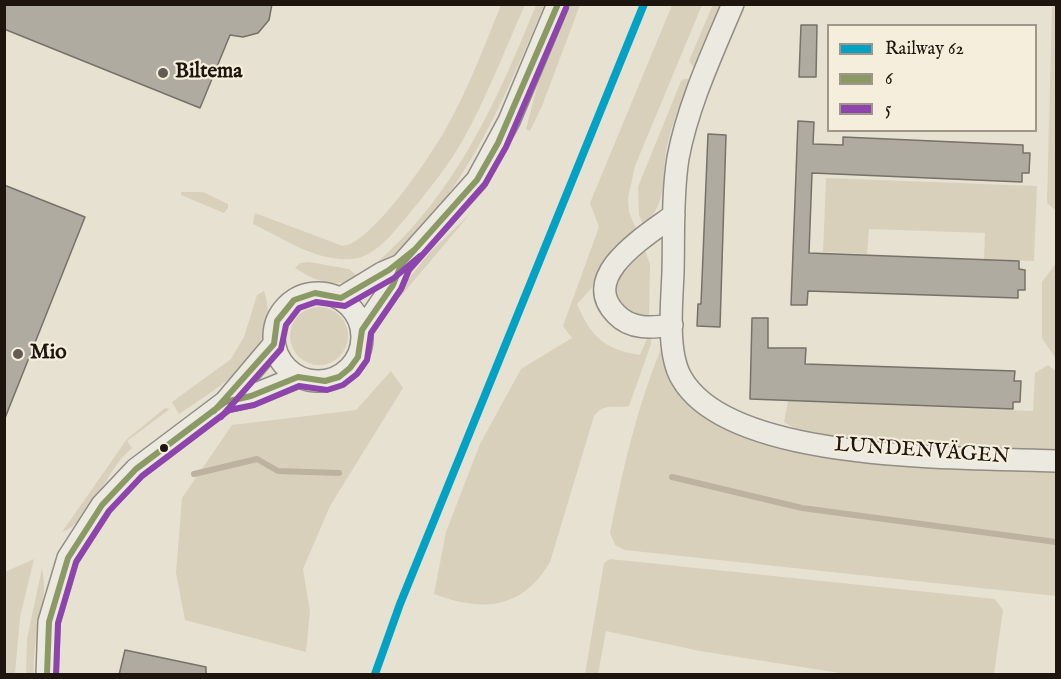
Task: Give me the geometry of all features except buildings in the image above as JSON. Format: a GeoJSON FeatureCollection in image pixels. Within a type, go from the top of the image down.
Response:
{"type":"FeatureCollection","features":[{"type":"Feature","properties":{"kind":"street"},"geometry":{"type":"LineString","coordinates":[[362,330],[393,285],[401,265],[477,180],[509,121],[558,4]]}},
{"type":"Feature","properties":{"kind":"street","name":"LUNDENVÄGEN"},"geometry":{"type":"LineString","coordinates":[[733,4],[686,124],[678,160],[674,215],[672,325],[675,357],[681,378],[702,404],[737,423],[772,435],[857,452],[1056,461]]}},
{"type":"Feature","properties":{"kind":"street"},"geometry":{"type":"LineString","coordinates":[[672,325],[639,327],[622,321],[610,309],[604,296],[604,280],[613,266],[674,215]]}},
{"type":"Feature","properties":{"kind":"street"},"geometry":{"type":"LineString","coordinates":[[341,298],[382,273],[401,265]]}},
{"type":"Feature","properties":{"kind":"street"},"geometry":{"type":"LineString","coordinates":[[47,675],[49,622],[68,558],[102,506],[136,469],[225,402],[274,344],[277,321],[294,300],[315,292],[341,298],[355,312],[362,330],[362,344],[358,357],[339,377],[325,381],[311,381],[298,376],[283,363],[274,344]]}},
{"type":"Feature","properties":{"kind":"street"},"geometry":{"type":"LineString","coordinates":[[225,402],[251,396],[298,376]]}},
{"type":"Feature","properties":{"kind":"shaded area"},"geometry":{"type":"Polygon","coordinates":[[[713,4],[720,5],[694,68],[689,61],[713,4]]]}},
{"type":"Feature","properties":{"kind":"shaded area"},"geometry":{"type":"Polygon","coordinates":[[[1055,4],[1056,211],[1047,203],[1052,8],[1055,4]]]}},
{"type":"Feature","properties":{"kind":"shaded area"},"geometry":{"type":"Polygon","coordinates":[[[501,5],[525,5],[473,122],[458,149],[436,180],[381,245],[359,258],[337,259],[300,248],[253,224],[255,213],[343,246],[356,241],[370,229],[402,194],[442,136],[457,109],[501,5]]]}},
{"type":"Feature","properties":{"kind":"shaded area"},"geometry":{"type":"Polygon","coordinates":[[[536,5],[544,5],[513,77],[496,113],[457,182],[407,243],[377,269],[374,265],[403,238],[428,209],[451,178],[471,145],[506,76],[536,5]]]}},
{"type":"Feature","properties":{"kind":"shaded area"},"geometry":{"type":"Polygon","coordinates":[[[571,5],[580,5],[542,106],[530,131],[526,129],[541,72],[571,5]]]}},
{"type":"Feature","properties":{"kind":"shaded area"},"geometry":{"type":"Polygon","coordinates":[[[672,5],[702,5],[635,166],[628,198],[629,212],[637,231],[609,255],[601,268],[597,282],[577,304],[594,333],[608,345],[640,355],[648,336],[651,339],[629,406],[606,407],[594,416],[550,562],[527,590],[500,603],[484,604],[452,600],[434,594],[446,532],[480,444],[521,369],[572,338],[563,326],[599,227],[590,203],[672,5]]]}},
{"type":"Feature","properties":{"kind":"shaded area"},"geometry":{"type":"Polygon","coordinates":[[[689,79],[667,146],[660,199],[651,217],[643,224],[639,215],[638,187],[681,81],[689,79]]]}},
{"type":"Feature","properties":{"kind":"shaded area"},"geometry":{"type":"Polygon","coordinates":[[[826,178],[1037,186],[1034,261],[984,259],[985,233],[869,229],[867,254],[823,252],[826,178]]]}},
{"type":"Feature","properties":{"kind":"shaded area"},"geometry":{"type":"Polygon","coordinates":[[[181,192],[203,192],[228,204],[228,208],[224,213],[181,195],[181,192]]]}},
{"type":"Feature","properties":{"kind":"shaded area"},"geometry":{"type":"Polygon","coordinates":[[[470,214],[401,296],[396,295],[430,252],[470,214]]]}},
{"type":"Feature","properties":{"kind":"shaded area"},"geometry":{"type":"Polygon","coordinates":[[[644,248],[650,264],[649,318],[627,313],[613,293],[617,275],[644,248]]]}},
{"type":"Feature","properties":{"kind":"shaded area"},"geometry":{"type":"Polygon","coordinates":[[[309,262],[349,269],[360,278],[343,283],[326,282],[295,268],[300,263],[309,262]]]}},
{"type":"Feature","properties":{"kind":"shaded area"},"geometry":{"type":"Polygon","coordinates":[[[1056,263],[1056,359],[1042,338],[1042,282],[1056,263]]]}},
{"type":"Feature","properties":{"kind":"shaded area"},"geometry":{"type":"Polygon","coordinates":[[[264,291],[268,312],[265,332],[257,349],[229,379],[179,414],[172,402],[231,359],[244,337],[257,295],[264,291]]]}},
{"type":"Feature","properties":{"kind":"shaded area"},"geometry":{"type":"Polygon","coordinates":[[[313,307],[325,307],[340,315],[348,330],[348,342],[340,357],[325,365],[313,365],[298,357],[290,342],[290,330],[298,315],[313,307]]]}},
{"type":"Feature","properties":{"kind":"shaded area"},"geometry":{"type":"Polygon","coordinates":[[[662,346],[679,391],[691,406],[720,424],[743,434],[790,445],[815,448],[1056,470],[1056,596],[625,550],[615,545],[610,533],[626,461],[645,392],[662,346]]]}},
{"type":"Feature","properties":{"kind":"shaded area"},"geometry":{"type":"Polygon","coordinates":[[[1048,365],[1056,371],[1056,452],[914,447],[872,443],[804,431],[784,422],[788,401],[1033,411],[1035,373],[1048,365]]]}},
{"type":"Feature","properties":{"kind":"shaded area"},"geometry":{"type":"Polygon","coordinates":[[[391,371],[403,388],[330,506],[303,569],[310,611],[306,652],[185,620],[176,573],[182,498],[232,425],[356,410],[391,371]]]}},
{"type":"Feature","properties":{"kind":"shaded area"},"geometry":{"type":"Polygon","coordinates":[[[165,408],[170,409],[127,441],[132,448],[114,468],[82,517],[62,532],[127,439],[165,408]]]}},
{"type":"Feature","properties":{"kind":"shaded area"},"geometry":{"type":"Polygon","coordinates":[[[34,559],[20,617],[15,674],[5,674],[5,572],[34,559]]]}},
{"type":"Feature","properties":{"kind":"shaded area"},"geometry":{"type":"Polygon","coordinates":[[[610,559],[995,599],[1003,610],[994,674],[846,674],[700,651],[606,631],[598,674],[585,674],[604,563],[610,559]]]}},
{"type":"Feature","properties":{"kind":"shaded area"},"geometry":{"type":"Polygon","coordinates":[[[42,568],[44,594],[35,648],[34,674],[26,674],[27,639],[42,568]]]}},
{"type":"Feature","properties":{"kind":"waterway"},"geometry":{"type":"LineString","coordinates":[[194,474],[257,459],[278,471],[339,473]]}},
{"type":"Feature","properties":{"kind":"waterway"},"geometry":{"type":"LineString","coordinates":[[672,477],[802,508],[1056,542]]}},
{"type":"Feature","properties":{"kind":"rail line","name":"62"},"geometry":{"type":"LineString","coordinates":[[375,674],[400,604],[644,4]]}},
{"type":"Feature","properties":{"kind":"transit line","name":"6"},"geometry":{"type":"LineString","coordinates":[[47,674],[49,622],[68,558],[102,505],[136,469],[225,402],[251,396],[298,377],[325,381],[339,377],[350,368],[358,357],[362,330],[393,285],[401,265],[477,180],[498,143],[558,4]]}},
{"type":"Feature","properties":{"kind":"transit line","name":"5"},"geometry":{"type":"LineString","coordinates":[[56,674],[58,623],[76,562],[109,511],[142,476],[229,410],[254,405],[299,386],[327,390],[343,385],[357,374],[367,360],[371,333],[401,289],[409,270],[485,184],[506,147],[566,8]]}},
{"type":"Feature","properties":{"kind":"transit line","name":"6"},"geometry":{"type":"LineString","coordinates":[[214,411],[274,344],[277,321],[294,300],[315,293],[341,298],[389,270],[414,250]]}},
{"type":"Feature","properties":{"kind":"transit line","name":"5"},"geometry":{"type":"LineString","coordinates":[[221,417],[281,349],[286,325],[299,308],[316,302],[345,306],[394,278],[420,256]]}},
{"type":"Feature","properties":{"kind":"place","name":"Biltema"},"geometry":{"type":"Point","coordinates":[163,73]}},
{"type":"Feature","properties":{"kind":"place","name":"Mio"},"geometry":{"type":"Point","coordinates":[18,354]}}]}
